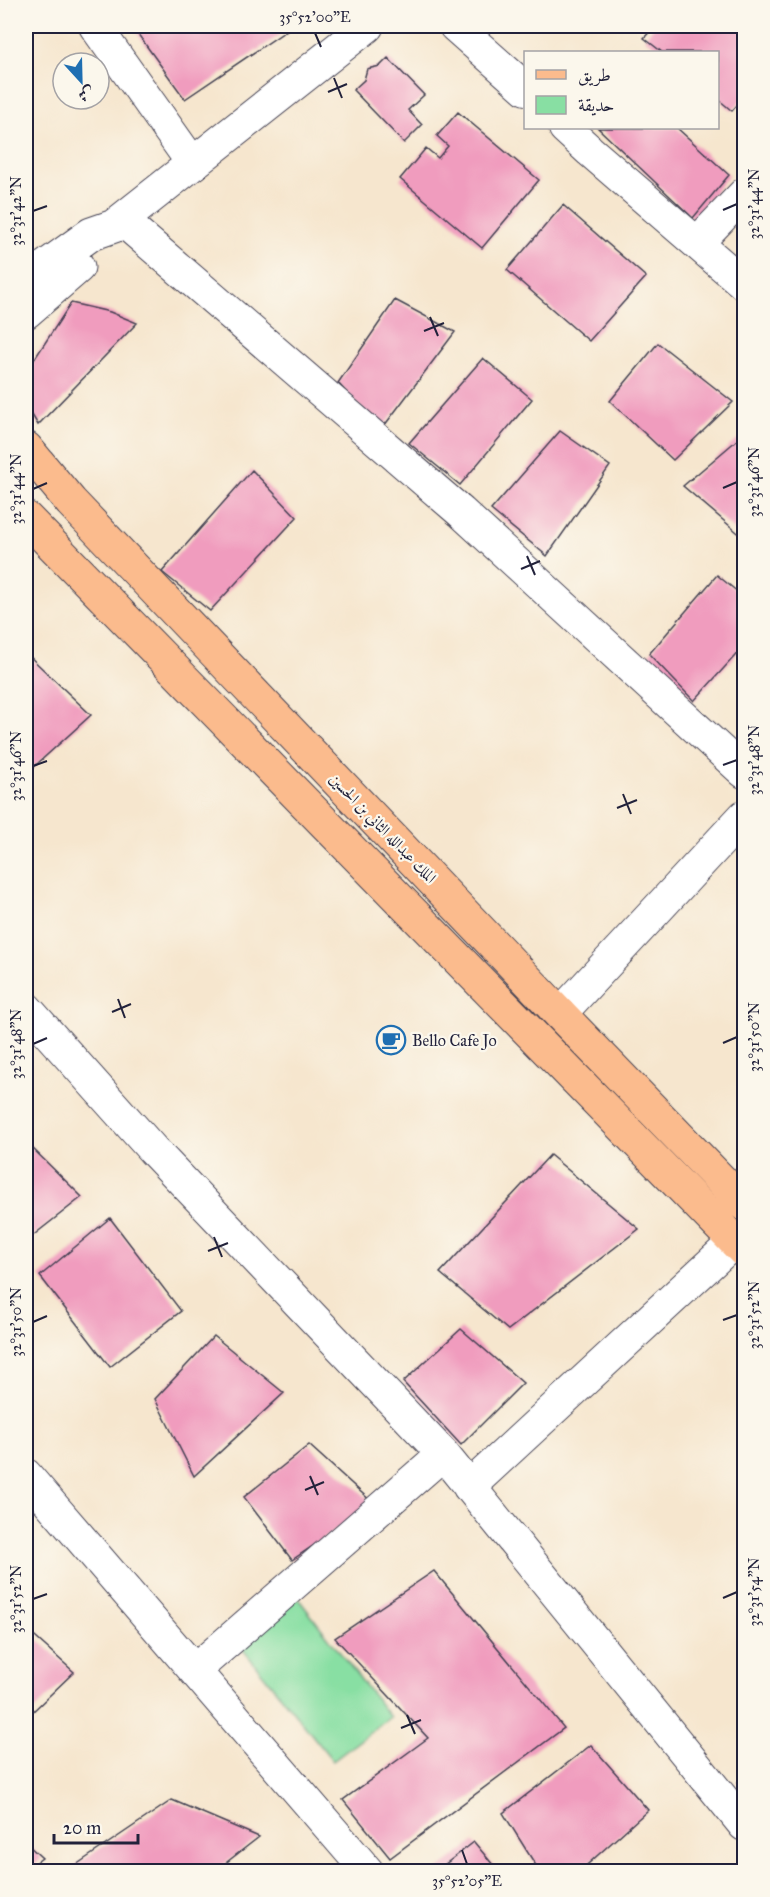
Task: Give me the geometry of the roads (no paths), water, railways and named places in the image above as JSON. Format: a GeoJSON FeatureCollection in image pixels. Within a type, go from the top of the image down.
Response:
{"type":"FeatureCollection","features":[{"type":"Feature","properties":{"kind":"main road","name":"الملك عبدالله الثاني بن الحسين"},"geometry":{"type":"LineString","coordinates":[[26,448],[71,502],[744,1204]]}},
{"type":"Feature","properties":{"kind":"main road"},"geometry":{"type":"LineString","coordinates":[[26,518],[740,1246]]}},
{"type":"Feature","properties":{"kind":"street"},"geometry":{"type":"LineString","coordinates":[[95,26],[193,164]]}},
{"type":"Feature","properties":{"kind":"street"},"geometry":{"type":"LineString","coordinates":[[26,281],[92,234],[118,223],[367,26]]}},
{"type":"Feature","properties":{"kind":"street"},"geometry":{"type":"LineString","coordinates":[[455,26],[524,88]]}},
{"type":"Feature","properties":{"kind":"street"},"geometry":{"type":"LineString","coordinates":[[566,129],[744,284]]}},
{"type":"Feature","properties":{"kind":"street"},"geometry":{"type":"LineString","coordinates":[[697,243],[744,194]]}},
{"type":"Feature","properties":{"kind":"street"},"geometry":{"type":"LineString","coordinates":[[26,312],[103,245],[118,223]]}},
{"type":"Feature","properties":{"kind":"street"},"geometry":{"type":"LineString","coordinates":[[118,223],[461,512],[744,772]]}},
{"type":"Feature","properties":{"kind":"street"},"geometry":{"type":"LineString","coordinates":[[560,1014],[744,816]]}},
{"type":"Feature","properties":{"kind":"street"},"geometry":{"type":"LineString","coordinates":[[26,1008],[153,1150],[442,1454],[744,1825]]}},
{"type":"Feature","properties":{"kind":"street"},"geometry":{"type":"LineString","coordinates":[[470,1487],[740,1246]]}},
{"type":"Feature","properties":{"kind":"street"},"geometry":{"type":"LineString","coordinates":[[195,1670],[442,1454]]}},
{"type":"Feature","properties":{"kind":"street"},"geometry":{"type":"LineString","coordinates":[[26,1475],[368,1872]]}},
{"type":"Feature","properties":{"kind":"place","name":"Bello Cafe Jo"},"geometry":{"type":"Point","coordinates":[391,1040]}}]}
